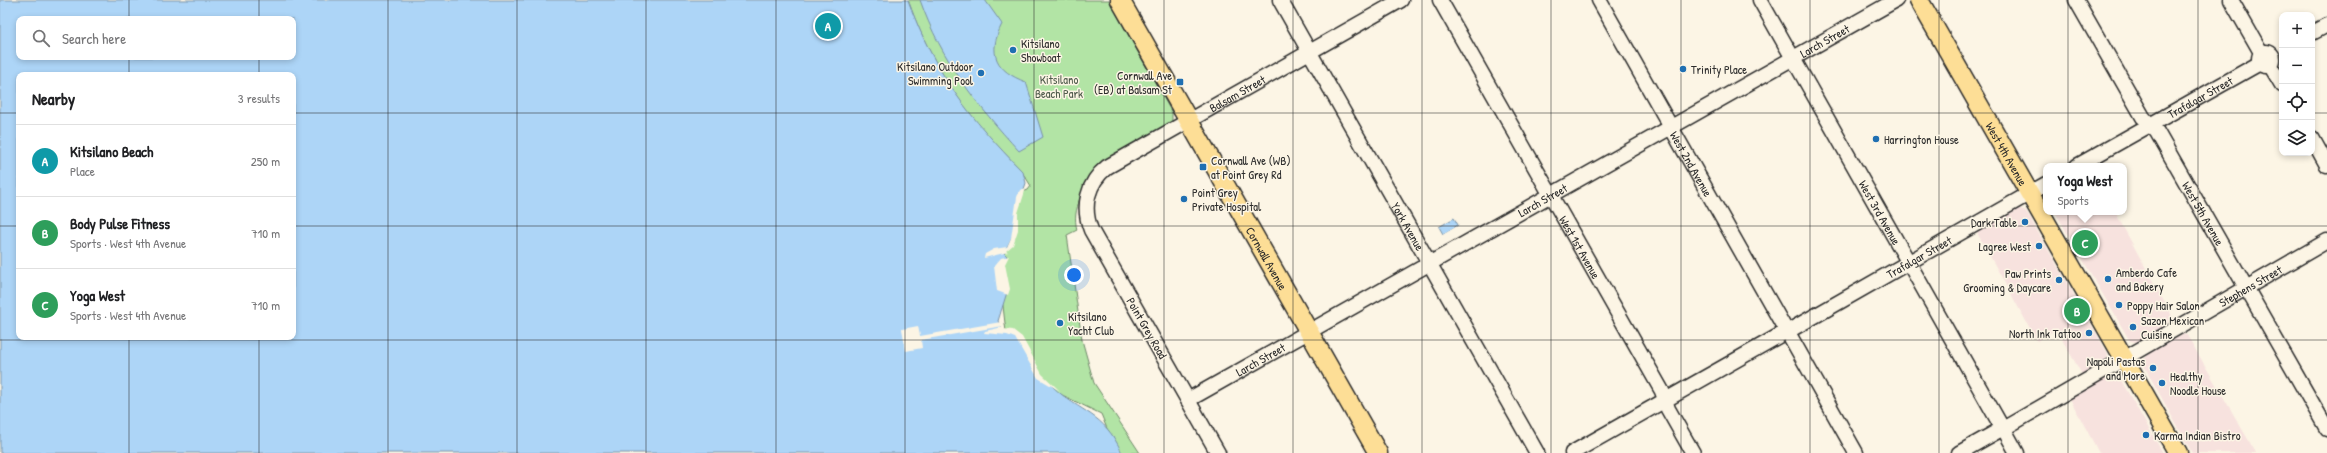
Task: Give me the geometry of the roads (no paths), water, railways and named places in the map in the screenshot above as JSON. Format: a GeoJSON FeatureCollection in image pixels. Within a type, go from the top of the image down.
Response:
{"type":"FeatureCollection","features":[{"type":"Feature","properties":{"kind":"main road","name":"Cornwall Avenue"},"geometry":{"type":"LineString","coordinates":[[1120,0],[1378,453]]}},
{"type":"Feature","properties":{"kind":"main road","name":"West 4th Avenue"},"geometry":{"type":"LineString","coordinates":[[1919,0],[2178,453]]}},
{"type":"Feature","properties":{"kind":"street","name":"York Avenue"},"geometry":{"type":"LineString","coordinates":[[1280,0],[1537,453]]}},
{"type":"Feature","properties":{"kind":"street","name":"Balsam Street"},"geometry":{"type":"LineString","coordinates":[[1088,199],[1092,183],[1103,170],[1401,0]]}},
{"type":"Feature","properties":{"kind":"street","name":"West 1st Avenue"},"geometry":{"type":"LineString","coordinates":[[1440,0],[1662,391],[1665,402],[1693,453]]}},
{"type":"Feature","properties":{"kind":"street","name":"West 2nd Avenue"},"geometry":{"type":"LineString","coordinates":[[1599,0],[1856,453]]}},
{"type":"Feature","properties":{"kind":"street","name":"West 3rd Avenue"},"geometry":{"type":"LineString","coordinates":[[1760,0],[2017,453]]}},
{"type":"Feature","properties":{"kind":"street","name":"Larch Street"},"geometry":{"type":"LineString","coordinates":[[1188,400],[1430,265],[1896,0]]}},
{"type":"Feature","properties":{"kind":"street","name":"West 5th Avenue"},"geometry":{"type":"LineString","coordinates":[[2076,0],[2150,125],[2157,132],[2327,429]]}},
{"type":"Feature","properties":{"kind":"street"},"geometry":{"type":"LineString","coordinates":[[2231,0],[2269,58],[2282,84]]}},
{"type":"Feature","properties":{"kind":"street"},"geometry":{"type":"LineString","coordinates":[[2315,31],[2327,25]]}},
{"type":"Feature","properties":{"kind":"street","name":"Trafalgar Street"},"geometry":{"type":"LineString","coordinates":[[2082,163],[2269,58]]}},
{"type":"Feature","properties":{"kind":"street"},"geometry":{"type":"LineString","coordinates":[[2315,143],[2327,164]]}},
{"type":"Feature","properties":{"kind":"street","name":"Trafalgar Street"},"geometry":{"type":"LineString","coordinates":[[1572,453],[1665,402],[2043,186]]}},
{"type":"Feature","properties":{"kind":"street","name":"Point Grey Road"},"geometry":{"type":"LineString","coordinates":[[1088,199],[1086,214],[1091,230],[1218,453]]}},
{"type":"Feature","properties":{"kind":"street","name":"Stephens Street"},"geometry":{"type":"LineString","coordinates":[[1959,453],[2327,241]]}},
{"type":"Feature","properties":{"kind":"water"},"geometry":{"type":"Polygon","coordinates":[[[0,0],[908,0],[929,50],[955,93],[986,132],[1023,172],[1026,183],[1016,213],[1016,229],[1004,253],[1007,256],[1003,263],[1008,289],[998,321],[1002,328],[1000,330],[1012,332],[1040,374],[1073,403],[1100,421],[1115,439],[1122,453],[0,453],[0,0]]]}},
{"type":"Feature","properties":{"kind":"water","name":"Kitsilano Outdoor Swimming Pool"},"geometry":{"type":"Polygon","coordinates":[[[920,0],[985,0],[1002,24],[995,44],[997,60],[1007,73],[1026,82],[1043,137],[1019,151],[975,99],[949,62],[938,42],[920,0]]]}},
{"type":"Feature","properties":{"kind":"water"},"geometry":{"type":"Polygon","coordinates":[[[1454,218],[1458,225],[1443,234],[1439,227],[1454,218]]]}},
{"type":"Feature","properties":{"kind":"place","name":"Kitsilano Beach"},"geometry":{"type":"Point","coordinates":[828,26]}},
{"type":"Feature","properties":{"kind":"place","name":"Kitsilano Showboat"},"geometry":{"type":"Point","coordinates":[1013,50]}},
{"type":"Feature","properties":{"kind":"place","name":"Trinity Place"},"geometry":{"type":"Point","coordinates":[1683,69]}},
{"type":"Feature","properties":{"kind":"place","name":"Kitsilano Outdoor Swimming Pool"},"geometry":{"type":"Point","coordinates":[981,73]}},
{"type":"Feature","properties":{"kind":"place","name":"Cornwall Ave (EB) at Balsam St"},"geometry":{"type":"Point","coordinates":[1180,82]}},
{"type":"Feature","properties":{"kind":"place","name":"Harrington House"},"geometry":{"type":"Point","coordinates":[1876,139]}},
{"type":"Feature","properties":{"kind":"place","name":"Cornwall Ave (WB) at Point Grey Rd"},"geometry":{"type":"Point","coordinates":[1203,167]}},
{"type":"Feature","properties":{"kind":"place","name":"Point Grey Private Hospital"},"geometry":{"type":"Point","coordinates":[1184,199]}},
{"type":"Feature","properties":{"kind":"place","name":"Dark Table"},"geometry":{"type":"Point","coordinates":[2025,222]}},
{"type":"Feature","properties":{"kind":"place","name":"Yoga West"},"geometry":{"type":"Point","coordinates":[2085,243]}},
{"type":"Feature","properties":{"kind":"place","name":"Lagree West"},"geometry":{"type":"Point","coordinates":[2039,246]}},
{"type":"Feature","properties":{"kind":"place","name":"Amberdo Cafe and Bakery"},"geometry":{"type":"Point","coordinates":[2108,279]}},
{"type":"Feature","properties":{"kind":"place","name":"Paw Prints Grooming & Daycare"},"geometry":{"type":"Point","coordinates":[2059,280]}},
{"type":"Feature","properties":{"kind":"place","name":"Poppy Hair Salon"},"geometry":{"type":"Point","coordinates":[2119,305]}},
{"type":"Feature","properties":{"kind":"place","name":"Body Pulse Fitness"},"geometry":{"type":"Point","coordinates":[2077,311]}},
{"type":"Feature","properties":{"kind":"place","name":"Kitsilano Yacht Club"},"geometry":{"type":"Point","coordinates":[1060,323]}},
{"type":"Feature","properties":{"kind":"place","name":"Sazon Mexican Cuisine"},"geometry":{"type":"Point","coordinates":[2133,327]}},
{"type":"Feature","properties":{"kind":"place","name":"North Ink Tattoo"},"geometry":{"type":"Point","coordinates":[2089,333]}},
{"type":"Feature","properties":{"kind":"place","name":"Napoli Pastas and More"},"geometry":{"type":"Point","coordinates":[2153,368]}},
{"type":"Feature","properties":{"kind":"place","name":"Healthy Noodle House"},"geometry":{"type":"Point","coordinates":[2162,383]}},
{"type":"Feature","properties":{"kind":"place","name":"Karma Indian Bistro"},"geometry":{"type":"Point","coordinates":[2146,435]}},
{"type":"Feature","properties":{"kind":"park label","name":"Kitsilano Beach Park"},"geometry":{"type":"Point","coordinates":[1059,86]}}]}
